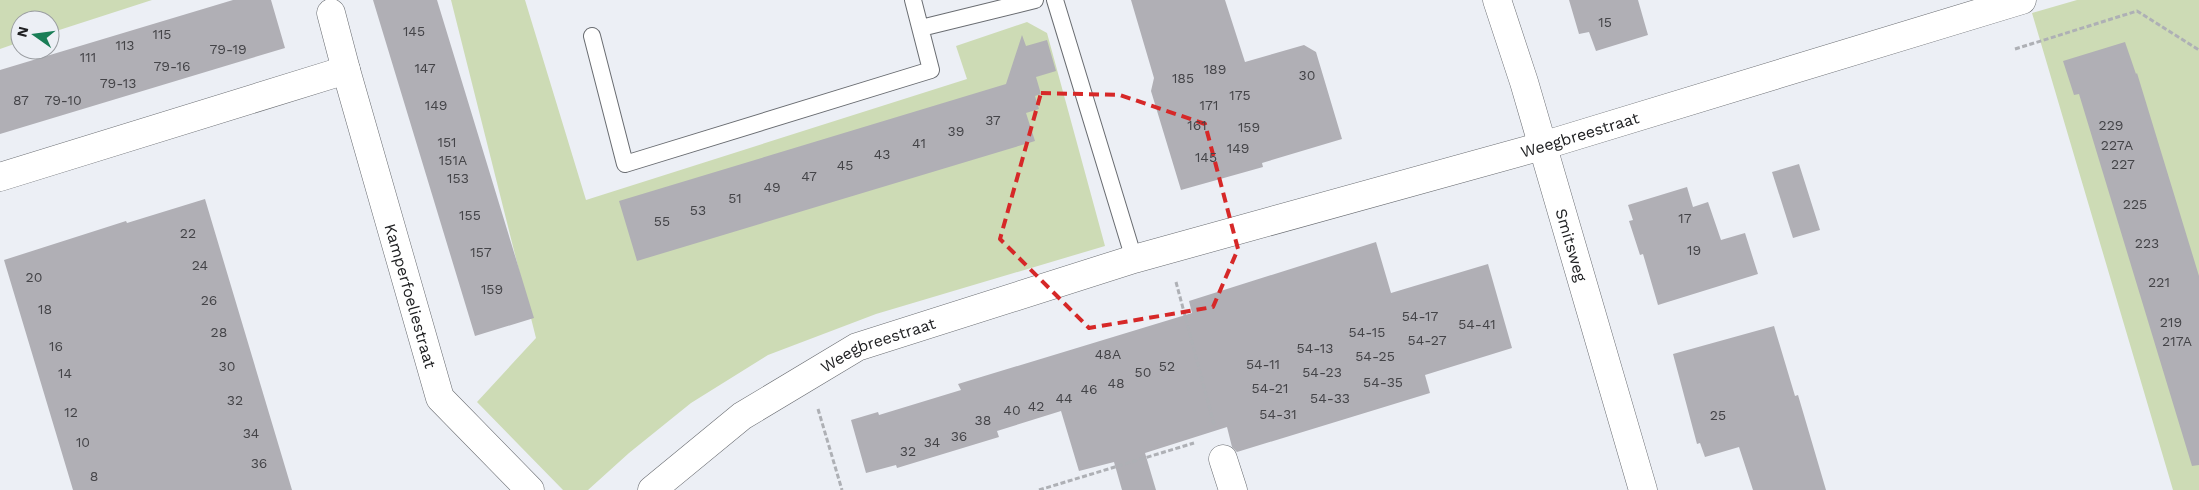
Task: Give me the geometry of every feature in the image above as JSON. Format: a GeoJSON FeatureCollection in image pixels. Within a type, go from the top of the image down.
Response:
{"type":"FeatureCollection","features":[{"type":"Feature","properties":{"kind":"street","name":"Smitsweg"},"geometry":{"type":"LineString","coordinates":[[1497,0],[1524,82],[1643,490]]}},
{"type":"Feature","properties":{"kind":"street","name":"Weegbreestraat"},"geometry":{"type":"LineString","coordinates":[[652,490],[742,416],[857,348],[1134,259],[1542,146],[2022,0]]}},
{"type":"Feature","properties":{"kind":"street","name":"Kamperfoeliestraat"},"geometry":{"type":"LineString","coordinates":[[331,13],[440,398],[530,490]]}},
{"type":"Feature","properties":{"kind":"street"},"geometry":{"type":"LineString","coordinates":[[0,177],[346,70]]}},
{"type":"Feature","properties":{"kind":"street"},"geometry":{"type":"LineString","coordinates":[[1220,447],[1233,490]]}},
{"type":"Feature","properties":{"kind":"lane"},"geometry":{"type":"LineString","coordinates":[[592,36],[625,164],[931,70],[913,0]]}},
{"type":"Feature","properties":{"kind":"lane"},"geometry":{"type":"LineString","coordinates":[[921,28],[1035,0]]}},
{"type":"Feature","properties":{"kind":"lane"},"geometry":{"type":"LineString","coordinates":[[1055,0],[1134,259]]}},
{"type":"Feature","properties":{"kind":"path"},"geometry":{"type":"LineString","coordinates":[[2015,49],[2137,11],[2199,50]]}},
{"type":"Feature","properties":{"kind":"path"},"geometry":{"type":"LineString","coordinates":[[1041,490],[1220,447],[1168,250]]}},
{"type":"Feature","properties":{"kind":"path"},"geometry":{"type":"LineString","coordinates":[[808,376],[842,490]]}},
{"type":"Feature","properties":{"kind":"highlighted area"},"geometry":{"type":"Polygon","coordinates":[[[1041,93],[1120,95],[1205,124],[1238,249],[1213,307],[1089,328],[1000,239],[1041,93]]]}},
{"type":"Feature","properties":{"kind":"green space"},"geometry":{"type":"Polygon","coordinates":[[[0,0],[152,0],[60,30],[60,10],[10,10],[10,46],[0,49],[0,0]]]}},
{"type":"Feature","properties":{"kind":"green space"},"geometry":{"type":"Polygon","coordinates":[[[451,0],[525,0],[586,200],[967,79],[956,46],[1027,22],[1047,33],[1105,246],[876,314],[768,355],[691,403],[629,453],[588,490],[563,490],[477,402],[536,338],[451,0]]]}},
{"type":"Feature","properties":{"kind":"green space"},"geometry":{"type":"Polygon","coordinates":[[[2077,0],[2199,0],[2199,490],[2173,490],[2032,13],[2077,0]]]}},
{"type":"Feature","properties":{"kind":"building"},"geometry":{"type":"Polygon","coordinates":[[[233,0],[271,0],[285,48],[0,134],[0,70],[33,60],[60,60],[60,52],[233,0]]]}},
{"type":"Feature","properties":{"kind":"building"},"geometry":{"type":"Polygon","coordinates":[[[373,0],[437,0],[534,318],[475,336],[373,0]]]}},
{"type":"Feature","properties":{"kind":"building"},"geometry":{"type":"Polygon","coordinates":[[[1131,0],[1225,0],[1245,62],[1304,45],[1316,52],[1342,139],[1262,163],[1263,167],[1181,190],[1151,91],[1154,78],[1131,0]]]}},
{"type":"Feature","properties":{"kind":"building"},"geometry":{"type":"Polygon","coordinates":[[[1569,0],[1638,0],[1648,35],[1596,51],[1589,32],[1579,34],[1569,0]]]}},
{"type":"Feature","properties":{"kind":"building"},"geometry":{"type":"Polygon","coordinates":[[[1022,35],[1026,46],[1047,40],[1056,71],[1036,77],[1041,94],[1035,96],[1039,109],[1026,113],[1035,141],[637,261],[619,201],[1006,84],[1022,35]]]}},
{"type":"Feature","properties":{"kind":"building"},"geometry":{"type":"Polygon","coordinates":[[[2125,42],[2137,73],[2199,276],[2199,465],[2192,466],[2079,94],[2074,95],[2063,61],[2125,42]]]}},
{"type":"Feature","properties":{"kind":"building"},"geometry":{"type":"Polygon","coordinates":[[[1799,164],[1820,230],[1793,238],[1772,172],[1799,164]]]}},
{"type":"Feature","properties":{"kind":"building"},"geometry":{"type":"Polygon","coordinates":[[[1687,187],[1693,207],[1708,202],[1721,240],[1745,233],[1758,274],[1658,305],[1643,254],[1640,255],[1629,221],[1633,220],[1628,205],[1687,187]]]}},
{"type":"Feature","properties":{"kind":"building"},"geometry":{"type":"Polygon","coordinates":[[[205,199],[292,490],[73,490],[4,260],[126,221],[127,223],[205,199]]]}},
{"type":"Feature","properties":{"kind":"building"},"geometry":{"type":"Polygon","coordinates":[[[1376,242],[1391,293],[1488,264],[1512,348],[1425,375],[1430,393],[1237,452],[1232,447],[1227,427],[1145,453],[1156,490],[1122,490],[1114,462],[1079,471],[1061,411],[997,431],[999,437],[897,468],[896,465],[866,473],[851,420],[878,412],[879,415],[961,390],[958,384],[1192,313],[1189,301],[1376,242]]]}},
{"type":"Feature","properties":{"kind":"building"},"geometry":{"type":"Polygon","coordinates":[[[1774,326],[1795,396],[1798,395],[1826,490],[1753,490],[1739,447],[1705,457],[1700,443],[1697,444],[1673,354],[1774,326]]]}}]}
